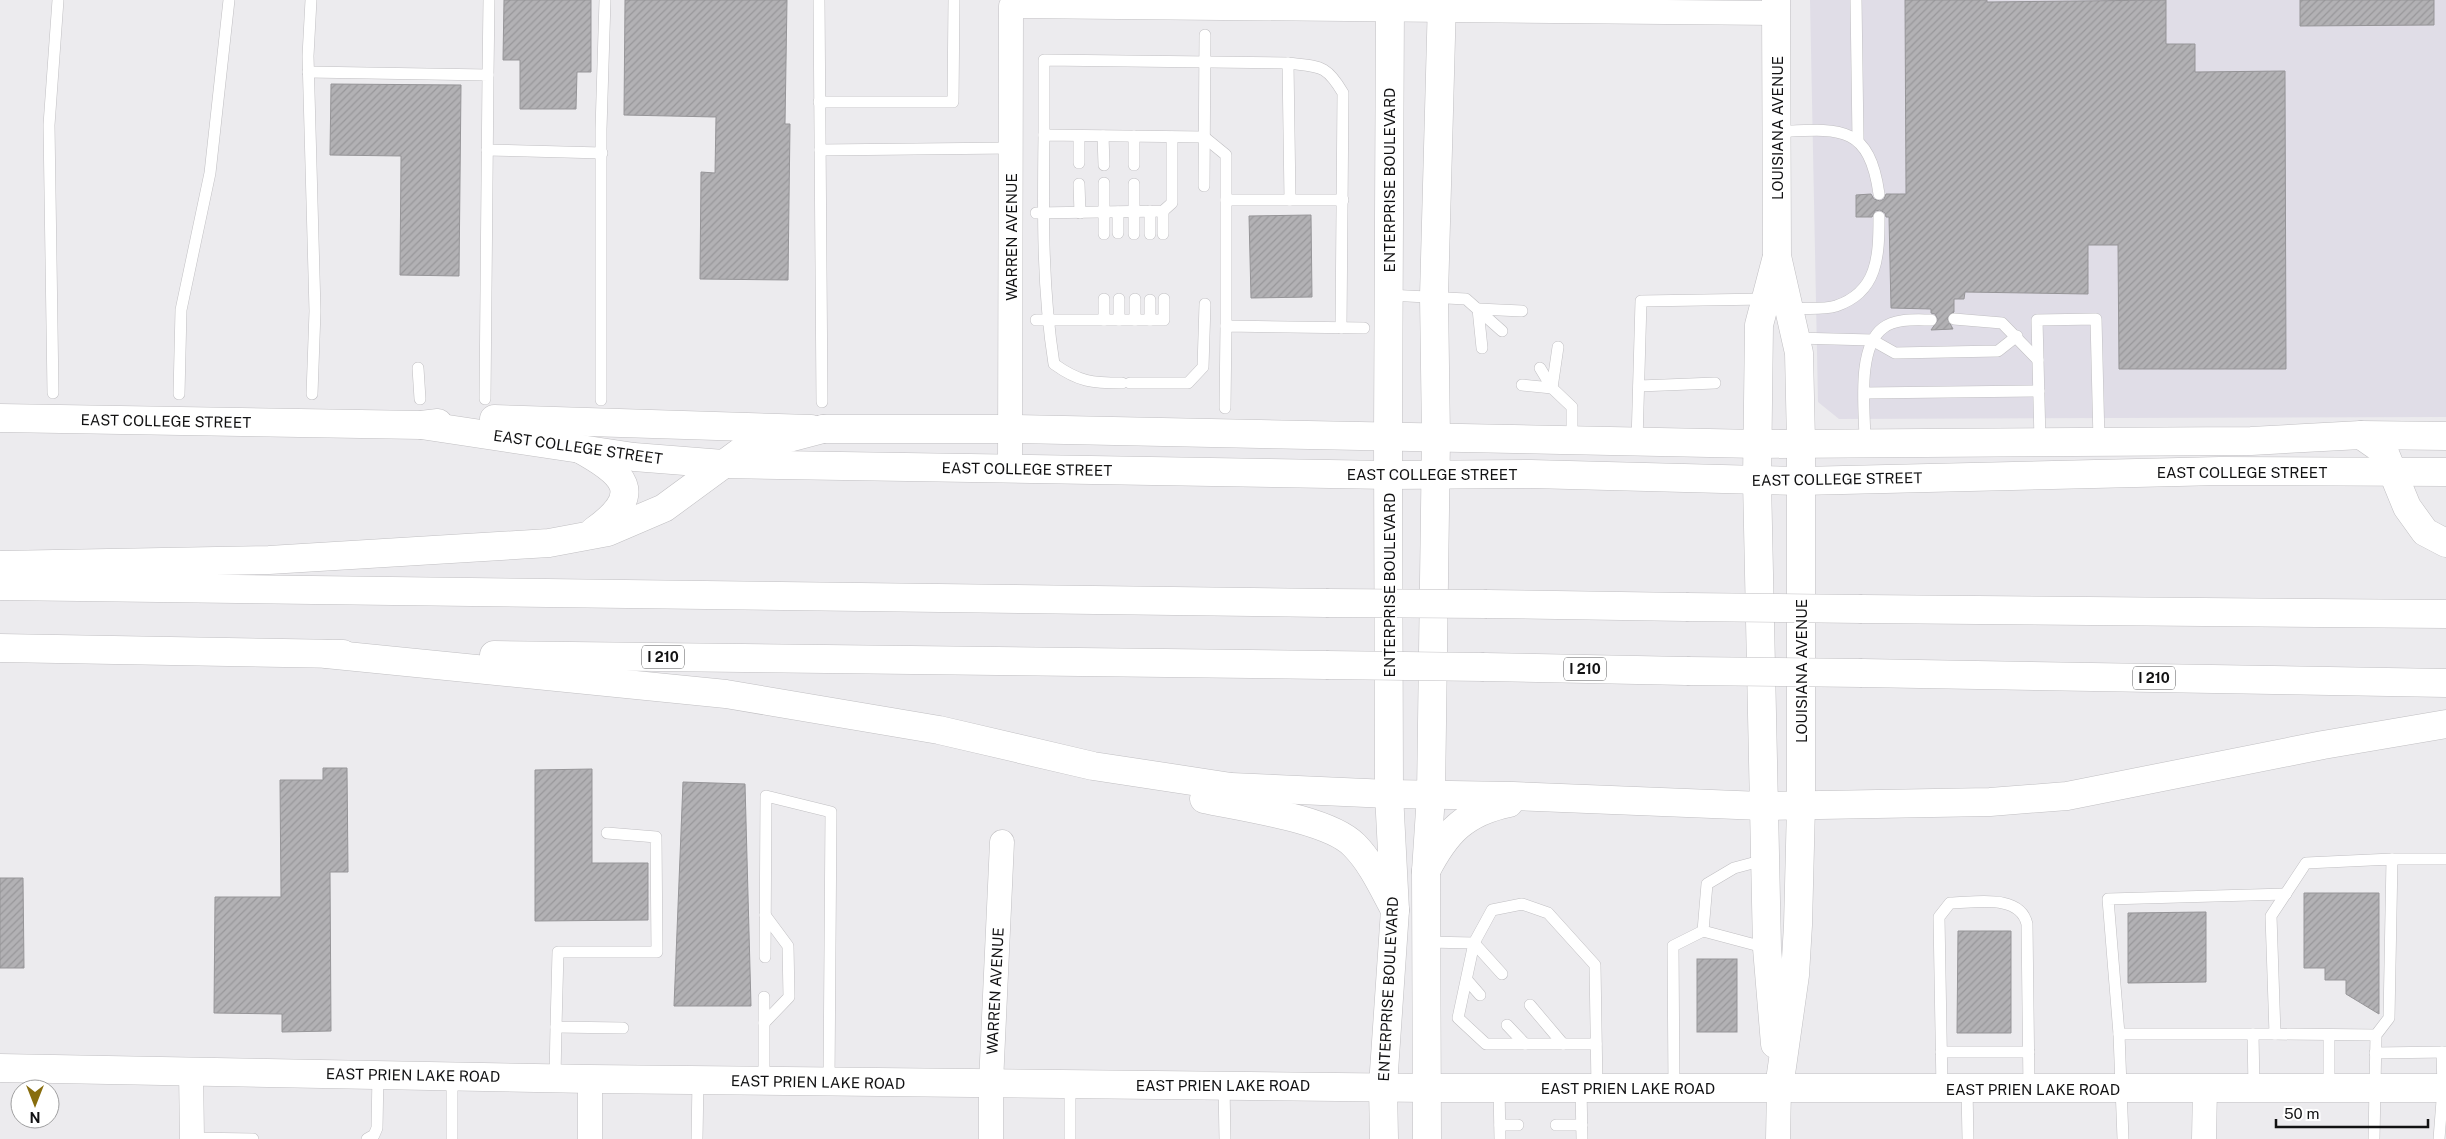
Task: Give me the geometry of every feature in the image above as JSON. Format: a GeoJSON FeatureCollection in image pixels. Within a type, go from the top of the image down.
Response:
{"type":"FeatureCollection","features":[{"type":"Feature","properties":{"kind":"main road","name":"ENTERPRISE BOULEVARD"},"geometry":{"type":"LineString","coordinates":[[1384,1139],[1383,1086],[1395,910],[1390,794],[1390,475],[1388,438],[1390,4]]}},
{"type":"Feature","properties":{"kind":"main road"},"geometry":{"type":"LineString","coordinates":[[1427,1139],[1426,872],[1431,795],[1436,474],[1434,296],[1442,4]]}},
{"type":"Feature","properties":{"kind":"main road","name":"LOUISIANA AVENUE"},"geometry":{"type":"LineString","coordinates":[[1776,6],[1778,304],[1796,338],[1799,353],[1802,442],[1801,806],[1795,975],[1779,1088]]}},
{"type":"Feature","properties":{"kind":"main road","name":"LOUISIANA AVENUE"},"geometry":{"type":"LineString","coordinates":[[1778,304],[1759,325],[1757,480],[1762,806],[1767,948],[1779,1088]]}},
{"type":"Feature","properties":{"kind":"main road","name":"EAST COLLEGE STREET"},"geometry":{"type":"LineString","coordinates":[[421,412],[578,448],[634,458],[723,464],[1801,481],[2220,471],[2446,472]]}},
{"type":"Feature","properties":{"kind":"main road","name":"EAST COLLEGE STREET"},"geometry":{"type":"LineString","coordinates":[[0,418],[421,412],[486,419],[823,429],[1010,429],[1758,444],[2099,440],[2251,441],[2361,436],[2446,436]]}},
{"type":"Feature","properties":{"kind":"main road"},"geometry":{"type":"LineString","coordinates":[[0,565],[270,560],[549,543],[608,532],[664,508],[743,450],[823,429]]}},
{"type":"Feature","properties":{"kind":"main road"},"geometry":{"type":"LineString","coordinates":[[2361,436],[2384,451],[2407,507],[2425,532],[2446,543]]}},
{"type":"Feature","properties":{"kind":"main road"},"geometry":{"type":"LineString","coordinates":[[578,448],[601,461],[619,476],[626,487],[624,502],[611,519],[585,537]]}},
{"type":"Feature","properties":{"kind":"main road"},"geometry":{"type":"LineString","coordinates":[[0,586],[1326,603],[2446,614]]}},
{"type":"Feature","properties":{"kind":"main road","name":"I 210"},"geometry":{"type":"LineString","coordinates":[[0,648],[326,654],[1484,667],[2446,683]]}},
{"type":"Feature","properties":{"kind":"main road"},"geometry":{"type":"LineString","coordinates":[[326,654],[726,694],[939,730],[1093,766],[1231,787],[1390,794],[1538,797],[1762,806],[1990,802],[2068,796],[2323,745],[2446,724]]}},
{"type":"Feature","properties":{"kind":"main road"},"geometry":{"type":"LineString","coordinates":[[1093,766],[1174,792],[1302,821],[1334,831],[1353,843],[1367,860],[1395,910]]}},
{"type":"Feature","properties":{"kind":"main road"},"geometry":{"type":"LineString","coordinates":[[1426,872],[1438,847],[1470,816],[1484,808],[1538,797]]}},
{"type":"Feature","properties":{"kind":"main road","name":"EAST PRIEN LAKE ROAD"},"geometry":{"type":"LineString","coordinates":[[0,1068],[192,1070],[590,1080],[1383,1086],[1427,1088],[2444,1088]]}},
{"type":"Feature","properties":{"kind":"street"},"geometry":{"type":"LineString","coordinates":[[1390,4],[1776,6]]}},
{"type":"Feature","properties":{"kind":"street","name":"WARREN AVENUE"},"geometry":{"type":"LineString","coordinates":[[1010,469],[1011,6],[1390,4]]}},
{"type":"Feature","properties":{"kind":"street","name":"WARREN AVENUE"},"geometry":{"type":"LineString","coordinates":[[991,1139],[991,1083],[1002,842]]}},
{"type":"Feature","properties":{"kind":"street"},"geometry":{"type":"LineString","coordinates":[[192,1070],[192,1139]]}},
{"type":"Feature","properties":{"kind":"street"},"geometry":{"type":"LineString","coordinates":[[590,1080],[590,1139]]}},
{"type":"Feature","properties":{"kind":"street","name":"LOUISIANA AVENUE"},"geometry":{"type":"LineString","coordinates":[[1778,1139],[1779,1088]]}},
{"type":"Feature","properties":{"kind":"street"},"geometry":{"type":"LineString","coordinates":[[2204,1139],[2205,1088]]}},
{"type":"Feature","properties":{"kind":"lane"},"geometry":{"type":"LineString","coordinates":[[53,393],[49,125],[58,0]]}},
{"type":"Feature","properties":{"kind":"lane"},"geometry":{"type":"LineString","coordinates":[[179,394],[181,310],[210,173],[229,0]]}},
{"type":"Feature","properties":{"kind":"lane"},"geometry":{"type":"LineString","coordinates":[[311,0],[308,72],[315,311],[312,394]]}},
{"type":"Feature","properties":{"kind":"lane"},"geometry":{"type":"LineString","coordinates":[[485,398],[489,0]]}},
{"type":"Feature","properties":{"kind":"lane"},"geometry":{"type":"LineString","coordinates":[[601,400],[605,0]]}},
{"type":"Feature","properties":{"kind":"lane"},"geometry":{"type":"LineString","coordinates":[[819,0],[822,402]]}},
{"type":"Feature","properties":{"kind":"lane"},"geometry":{"type":"LineString","coordinates":[[820,102],[953,102],[954,0]]}},
{"type":"Feature","properties":{"kind":"lane"},"geometry":{"type":"LineString","coordinates":[[1856,0],[1858,139],[1870,155],[1876,172],[1879,194]]}},
{"type":"Feature","properties":{"kind":"lane"},"geometry":{"type":"LineString","coordinates":[[1204,186],[1205,35]]}},
{"type":"Feature","properties":{"kind":"lane"},"geometry":{"type":"LineString","coordinates":[[1205,304],[1203,367],[1188,383],[1096,383],[1071,377],[1054,364],[1042,320],[1040,213],[1044,135],[1044,60],[1288,64],[1316,66],[1332,75],[1343,93],[1341,328]]}},
{"type":"Feature","properties":{"kind":"lane"},"geometry":{"type":"LineString","coordinates":[[1288,64],[1290,200]]}},
{"type":"Feature","properties":{"kind":"lane"},"geometry":{"type":"LineString","coordinates":[[308,72],[488,75]]}},
{"type":"Feature","properties":{"kind":"lane"},"geometry":{"type":"LineString","coordinates":[[1776,132],[1817,130],[1838,133],[1858,139]]}},
{"type":"Feature","properties":{"kind":"lane"},"geometry":{"type":"LineString","coordinates":[[1044,135],[1204,137],[1226,155],[1225,408]]}},
{"type":"Feature","properties":{"kind":"lane"},"geometry":{"type":"LineString","coordinates":[[1079,136],[1079,163]]}},
{"type":"Feature","properties":{"kind":"lane"},"geometry":{"type":"LineString","coordinates":[[1104,136],[1104,165]]}},
{"type":"Feature","properties":{"kind":"lane"},"geometry":{"type":"LineString","coordinates":[[1134,136],[1134,165]]}},
{"type":"Feature","properties":{"kind":"lane"},"geometry":{"type":"LineString","coordinates":[[1040,213],[1163,211],[1172,203],[1172,137]]}},
{"type":"Feature","properties":{"kind":"lane"},"geometry":{"type":"LineString","coordinates":[[820,150],[1011,148]]}},
{"type":"Feature","properties":{"kind":"lane"},"geometry":{"type":"LineString","coordinates":[[487,150],[602,153]]}},
{"type":"Feature","properties":{"kind":"lane"},"geometry":{"type":"LineString","coordinates":[[1104,183],[1104,234]]}},
{"type":"Feature","properties":{"kind":"lane"},"geometry":{"type":"LineString","coordinates":[[1079,184],[1080,212]]}},
{"type":"Feature","properties":{"kind":"lane"},"geometry":{"type":"LineString","coordinates":[[1134,184],[1134,234]]}},
{"type":"Feature","properties":{"kind":"lane"},"geometry":{"type":"LineString","coordinates":[[1226,200],[1343,200]]}},
{"type":"Feature","properties":{"kind":"lane"},"geometry":{"type":"LineString","coordinates":[[1150,211],[1150,234]]}},
{"type":"Feature","properties":{"kind":"lane"},"geometry":{"type":"LineString","coordinates":[[1163,211],[1164,234]]}},
{"type":"Feature","properties":{"kind":"lane"},"geometry":{"type":"LineString","coordinates":[[1118,212],[1118,233]]}},
{"type":"Feature","properties":{"kind":"lane"},"geometry":{"type":"LineString","coordinates":[[1637,442],[1641,301],[1834,306],[1859,295],[1873,274],[1879,247],[1879,217]]}},
{"type":"Feature","properties":{"kind":"lane"},"geometry":{"type":"LineString","coordinates":[[1388,294],[1466,299],[1502,331]]}},
{"type":"Feature","properties":{"kind":"lane"},"geometry":{"type":"LineString","coordinates":[[1104,299],[1104,320]]}},
{"type":"Feature","properties":{"kind":"lane"},"geometry":{"type":"LineString","coordinates":[[1119,299],[1119,320]]}},
{"type":"Feature","properties":{"kind":"lane"},"geometry":{"type":"LineString","coordinates":[[1135,299],[1135,320]]}},
{"type":"Feature","properties":{"kind":"lane"},"geometry":{"type":"LineString","coordinates":[[1042,320],[1164,320],[1164,299]]}},
{"type":"Feature","properties":{"kind":"lane"},"geometry":{"type":"LineString","coordinates":[[1150,300],[1150,320]]}},
{"type":"Feature","properties":{"kind":"lane"},"geometry":{"type":"LineString","coordinates":[[1478,309],[1522,311]]}},
{"type":"Feature","properties":{"kind":"lane"},"geometry":{"type":"LineString","coordinates":[[1478,309],[1482,348]]}},
{"type":"Feature","properties":{"kind":"lane"},"geometry":{"type":"LineString","coordinates":[[1954,319],[2002,323],[2017,336],[2038,360]]}},
{"type":"Feature","properties":{"kind":"lane"},"geometry":{"type":"LineString","coordinates":[[2040,441],[2037,320],[2096,319],[2099,440]]}},
{"type":"Feature","properties":{"kind":"lane"},"geometry":{"type":"LineString","coordinates":[[1865,442],[1865,357],[1872,340],[1882,328],[1898,321],[1931,320]]}},
{"type":"Feature","properties":{"kind":"lane"},"geometry":{"type":"LineString","coordinates":[[1226,326],[1364,328]]}},
{"type":"Feature","properties":{"kind":"lane"},"geometry":{"type":"LineString","coordinates":[[1796,338],[1872,340],[1895,354],[1998,351],[2017,336]]}},
{"type":"Feature","properties":{"kind":"lane"},"geometry":{"type":"LineString","coordinates":[[1552,388],[1558,347]]}},
{"type":"Feature","properties":{"kind":"lane"},"geometry":{"type":"LineString","coordinates":[[418,368],[421,412]]}},
{"type":"Feature","properties":{"kind":"lane"},"geometry":{"type":"LineString","coordinates":[[1540,368],[1552,388],[1572,407],[1572,441]]}},
{"type":"Feature","properties":{"kind":"lane"},"geometry":{"type":"LineString","coordinates":[[1639,386],[1715,383]]}},
{"type":"Feature","properties":{"kind":"lane"},"geometry":{"type":"LineString","coordinates":[[1522,385],[1552,388]]}},
{"type":"Feature","properties":{"kind":"lane"},"geometry":{"type":"LineString","coordinates":[[1865,393],[2039,391]]}},
{"type":"Feature","properties":{"kind":"lane"},"geometry":{"type":"LineString","coordinates":[[765,957],[766,796],[831,812],[829,1082]]}},
{"type":"Feature","properties":{"kind":"lane"},"geometry":{"type":"LineString","coordinates":[[555,1078],[558,952],[657,952],[656,836],[607,833]]}},
{"type":"Feature","properties":{"kind":"lane"},"geometry":{"type":"LineString","coordinates":[[2374,1139],[2376,1035],[2389,1018],[2392,859]]}},
{"type":"Feature","properties":{"kind":"lane"},"geometry":{"type":"LineString","coordinates":[[2275,1034],[2271,916],[2306,863],[2392,859],[2446,859]]}},
{"type":"Feature","properties":{"kind":"lane"},"geometry":{"type":"LineString","coordinates":[[1703,931],[1707,884],[1734,868],[1764,860]]}},
{"type":"Feature","properties":{"kind":"lane"},"geometry":{"type":"LineString","coordinates":[[2123,1139],[2119,1034],[2108,898],[2286,894]]}},
{"type":"Feature","properties":{"kind":"lane"},"geometry":{"type":"LineString","coordinates":[[1968,1139],[1941,1052],[1939,917],[1950,903],[2001,903],[2014,906],[2025,915],[2027,924],[2029,1089]]}},
{"type":"Feature","properties":{"kind":"lane"},"geometry":{"type":"LineString","coordinates":[[1582,1139],[1582,1125],[1596,1044],[1595,965],[1548,914],[1522,904],[1492,910],[1474,943],[1458,1018],[1486,1044],[1596,1044]]}},
{"type":"Feature","properties":{"kind":"lane"},"geometry":{"type":"LineString","coordinates":[[764,1023],[789,997],[788,946],[765,916]]}},
{"type":"Feature","properties":{"kind":"lane"},"geometry":{"type":"LineString","coordinates":[[1674,1088],[1674,946],[1703,931],[1767,948]]}},
{"type":"Feature","properties":{"kind":"lane"},"geometry":{"type":"LineString","coordinates":[[1426,942],[1474,943],[1502,974]]}},
{"type":"Feature","properties":{"kind":"lane"},"geometry":{"type":"LineString","coordinates":[[1467,980],[1480,995]]}},
{"type":"Feature","properties":{"kind":"lane"},"geometry":{"type":"LineString","coordinates":[[764,997],[764,1081]]}},
{"type":"Feature","properties":{"kind":"lane"},"geometry":{"type":"LineString","coordinates":[[1530,1005],[1563,1044]]}},
{"type":"Feature","properties":{"kind":"lane"},"geometry":{"type":"LineString","coordinates":[[1507,1025],[1524,1044]]}},
{"type":"Feature","properties":{"kind":"lane"},"geometry":{"type":"LineString","coordinates":[[556,1027],[623,1028]]}},
{"type":"Feature","properties":{"kind":"lane"},"geometry":{"type":"LineString","coordinates":[[2119,1034],[2376,1035]]}},
{"type":"Feature","properties":{"kind":"lane"},"geometry":{"type":"LineString","coordinates":[[2253,1034],[2254,1088]]}},
{"type":"Feature","properties":{"kind":"lane"},"geometry":{"type":"LineString","coordinates":[[2329,1035],[2329,1088]]}},
{"type":"Feature","properties":{"kind":"lane"},"geometry":{"type":"LineString","coordinates":[[1941,1052],[2029,1052]]}},
{"type":"Feature","properties":{"kind":"lane"},"geometry":{"type":"LineString","coordinates":[[2375,1053],[2444,1052],[2444,1088],[2439,1139]]}},
{"type":"Feature","properties":{"kind":"lane"},"geometry":{"type":"LineString","coordinates":[[367,1139],[374,1135],[377,1128],[378,1074]]}},
{"type":"Feature","properties":{"kind":"lane"},"geometry":{"type":"LineString","coordinates":[[452,1076],[452,1139]]}},
{"type":"Feature","properties":{"kind":"lane"},"geometry":{"type":"LineString","coordinates":[[697,1139],[698,1080]]}},
{"type":"Feature","properties":{"kind":"lane"},"geometry":{"type":"LineString","coordinates":[[1070,1084],[1070,1139]]}},
{"type":"Feature","properties":{"kind":"lane"},"geometry":{"type":"LineString","coordinates":[[1224,1086],[1225,1139]]}},
{"type":"Feature","properties":{"kind":"lane"},"geometry":{"type":"LineString","coordinates":[[1499,1088],[1500,1139]]}},
{"type":"Feature","properties":{"kind":"lane"},"geometry":{"type":"LineString","coordinates":[[1500,1125],[1518,1125]]}},
{"type":"Feature","properties":{"kind":"lane"},"geometry":{"type":"LineString","coordinates":[[1556,1125],[1582,1125]]}},
{"type":"Feature","properties":{"kind":"lane"},"geometry":{"type":"LineString","coordinates":[[192,1139],[253,1139]]}},
{"type":"Feature","properties":{"kind":"shaded area"},"geometry":{"type":"Polygon","coordinates":[[[1810,0],[2446,0],[2446,417],[1839,419],[1818,402],[1810,0]]]}},
{"type":"Feature","properties":{"kind":"building"},"geometry":{"type":"Polygon","coordinates":[[[504,0],[591,0],[591,72],[577,72],[576,109],[520,109],[520,60],[503,60],[504,0]]]}},
{"type":"Feature","properties":{"kind":"building"},"geometry":{"type":"Polygon","coordinates":[[[625,0],[787,0],[785,124],[790,124],[788,280],[700,279],[701,172],[715,173],[716,117],[624,115],[625,0]]]}},
{"type":"Feature","properties":{"kind":"building"},"geometry":{"type":"Polygon","coordinates":[[[1905,0],[1987,0],[1987,2],[2166,0],[2166,44],[2195,44],[2195,72],[2285,71],[2286,369],[2119,369],[2118,245],[2088,245],[2088,294],[1965,292],[1964,299],[1954,299],[1954,312],[1947,318],[1953,329],[1931,330],[1938,320],[1935,314],[1931,313],[1931,309],[1891,308],[1889,217],[1886,217],[1885,213],[1880,210],[1875,211],[1872,217],[1856,217],[1856,195],[1871,194],[1874,199],[1880,201],[1884,199],[1886,194],[1906,194],[1905,0]]]}},
{"type":"Feature","properties":{"kind":"building"},"geometry":{"type":"Polygon","coordinates":[[[2300,0],[2434,0],[2434,25],[2300,26],[2300,0]]]}},
{"type":"Feature","properties":{"kind":"building"},"geometry":{"type":"Polygon","coordinates":[[[331,84],[461,85],[459,276],[400,275],[401,156],[330,155],[331,84]]]}},
{"type":"Feature","properties":{"kind":"building"},"geometry":{"type":"Polygon","coordinates":[[[1311,215],[1312,297],[1251,298],[1249,216],[1311,215]]]}},
{"type":"Feature","properties":{"kind":"building"},"geometry":{"type":"Polygon","coordinates":[[[323,768],[347,768],[348,872],[330,872],[331,1031],[282,1032],[282,1014],[214,1013],[215,897],[281,897],[280,780],[323,780],[323,768]]]}},
{"type":"Feature","properties":{"kind":"building"},"geometry":{"type":"Polygon","coordinates":[[[592,769],[592,863],[648,863],[648,920],[535,921],[535,770],[592,769]]]}},
{"type":"Feature","properties":{"kind":"building"},"geometry":{"type":"Polygon","coordinates":[[[683,782],[745,784],[751,1006],[674,1006],[683,782]]]}},
{"type":"Feature","properties":{"kind":"building"},"geometry":{"type":"Polygon","coordinates":[[[0,878],[23,878],[24,968],[0,968],[0,878]]]}},
{"type":"Feature","properties":{"kind":"building"},"geometry":{"type":"Polygon","coordinates":[[[2304,893],[2379,893],[2379,1014],[2346,994],[2346,980],[2325,980],[2325,968],[2304,968],[2304,893]]]}},
{"type":"Feature","properties":{"kind":"building"},"geometry":{"type":"Polygon","coordinates":[[[2206,912],[2206,982],[2128,983],[2128,913],[2206,912]]]}},
{"type":"Feature","properties":{"kind":"building"},"geometry":{"type":"Polygon","coordinates":[[[1958,931],[2011,931],[2011,1033],[1957,1033],[1958,931]]]}},
{"type":"Feature","properties":{"kind":"building"},"geometry":{"type":"Polygon","coordinates":[[[1697,959],[1737,959],[1737,1032],[1697,1032],[1697,959]]]}}]}
